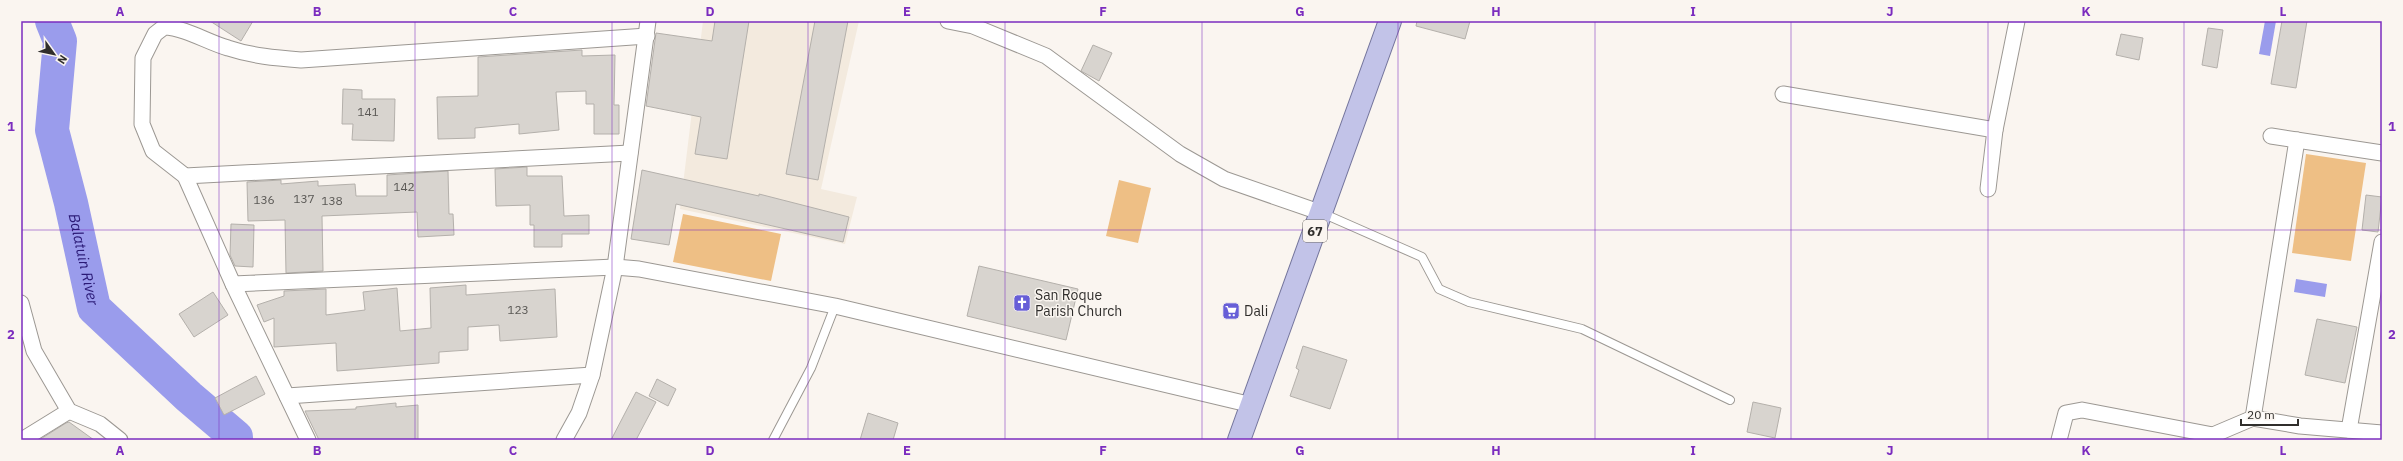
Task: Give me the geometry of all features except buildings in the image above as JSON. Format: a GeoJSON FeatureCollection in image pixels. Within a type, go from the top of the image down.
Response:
{"type":"FeatureCollection","features":[{"type":"Feature","properties":{"kind":"main road","name":"67"},"geometry":{"type":"LineString","coordinates":[[1239,440],[1322,214],[1390,21]]}},
{"type":"Feature","properties":{"kind":"street"},"geometry":{"type":"LineString","coordinates":[[564,440],[579,413],[592,375],[615,267],[648,21]]}},
{"type":"Feature","properties":{"kind":"street"},"geometry":{"type":"LineString","coordinates":[[948,21],[973,26],[1046,56],[1180,154],[1224,179],[1322,214]]}},
{"type":"Feature","properties":{"kind":"street"},"geometry":{"type":"LineString","coordinates":[[1988,189],[1995,130],[2018,21]]}},
{"type":"Feature","properties":{"kind":"street"},"geometry":{"type":"LineString","coordinates":[[308,440],[233,284],[185,176],[153,150],[142,124],[143,58],[155,34],[164,27],[174,27],[229,49],[258,56],[302,60],[647,36]]}},
{"type":"Feature","properties":{"kind":"street"},"geometry":{"type":"LineString","coordinates":[[1783,94],[1995,130]]}},
{"type":"Feature","properties":{"kind":"street"},"geometry":{"type":"LineString","coordinates":[[2271,136],[2382,153]]}},
{"type":"Feature","properties":{"kind":"street"},"geometry":{"type":"LineString","coordinates":[[2253,418],[2297,140]]}},
{"type":"Feature","properties":{"kind":"street"},"geometry":{"type":"LineString","coordinates":[[185,176],[630,153]]}},
{"type":"Feature","properties":{"kind":"street"},"geometry":{"type":"LineString","coordinates":[[2349,430],[2382,242]]}},
{"type":"Feature","properties":{"kind":"street"},"geometry":{"type":"LineString","coordinates":[[233,284],[615,267],[639,269],[835,306],[1252,405]]}},
{"type":"Feature","properties":{"kind":"street"},"geometry":{"type":"LineString","coordinates":[[21,304],[34,351],[69,411],[100,424],[120,440]]}},
{"type":"Feature","properties":{"kind":"street"},"geometry":{"type":"LineString","coordinates":[[287,396],[592,375]]}},
{"type":"Feature","properties":{"kind":"street"},"geometry":{"type":"LineString","coordinates":[[2060,440],[2066,413],[2082,410],[2213,437],[2253,418],[2300,433],[2349,430],[2382,434]]}},
{"type":"Feature","properties":{"kind":"street"},"geometry":{"type":"LineString","coordinates":[[22,440],[69,411]]}},
{"type":"Feature","properties":{"kind":"lane"},"geometry":{"type":"LineString","coordinates":[[1322,214],[1422,257],[1439,289],[1469,302],[1582,329],[1730,400]]}},
{"type":"Feature","properties":{"kind":"lane"},"geometry":{"type":"LineString","coordinates":[[774,440],[811,368],[835,306]]}},
{"type":"Feature","properties":{"kind":"shaded area"},"geometry":{"type":"Polygon","coordinates":[[[703,21],[859,21],[821,189],[857,197],[845,244],[680,209],[703,21]]]}},
{"type":"Feature","properties":{"kind":"shaded area"},"geometry":{"type":"Polygon","coordinates":[[[2306,154],[2366,163],[2351,261],[2292,253],[2306,154]]]}},
{"type":"Feature","properties":{"kind":"shaded area"},"geometry":{"type":"Polygon","coordinates":[[[1119,180],[1151,188],[1138,243],[1106,236],[1119,180]]]}},
{"type":"Feature","properties":{"kind":"shaded area"},"geometry":{"type":"Polygon","coordinates":[[[683,214],[781,234],[771,281],[673,262],[683,214]]]}},
{"type":"Feature","properties":{"kind":"water"},"geometry":{"type":"Polygon","coordinates":[[[2265,21],[2276,21],[2270,56],[2259,54],[2265,21]]]}},
{"type":"Feature","properties":{"kind":"water"},"geometry":{"type":"Polygon","coordinates":[[[2296,279],[2327,284],[2325,297],[2294,292],[2296,279]]]}},
{"type":"Feature","properties":{"kind":"waterway","name":"Balatuin River"},"geometry":{"type":"LineString","coordinates":[[52,21],[60,41],[52,130],[71,203],[94,308],[189,397],[236,437],[236,440]]}},
{"type":"Feature","properties":{"kind":"place","name":"San Roque Parish Church"},"geometry":{"type":"Point","coordinates":[1022,303]}},
{"type":"Feature","properties":{"kind":"place","name":"Dali"},"geometry":{"type":"Point","coordinates":[1231,311]}}]}
